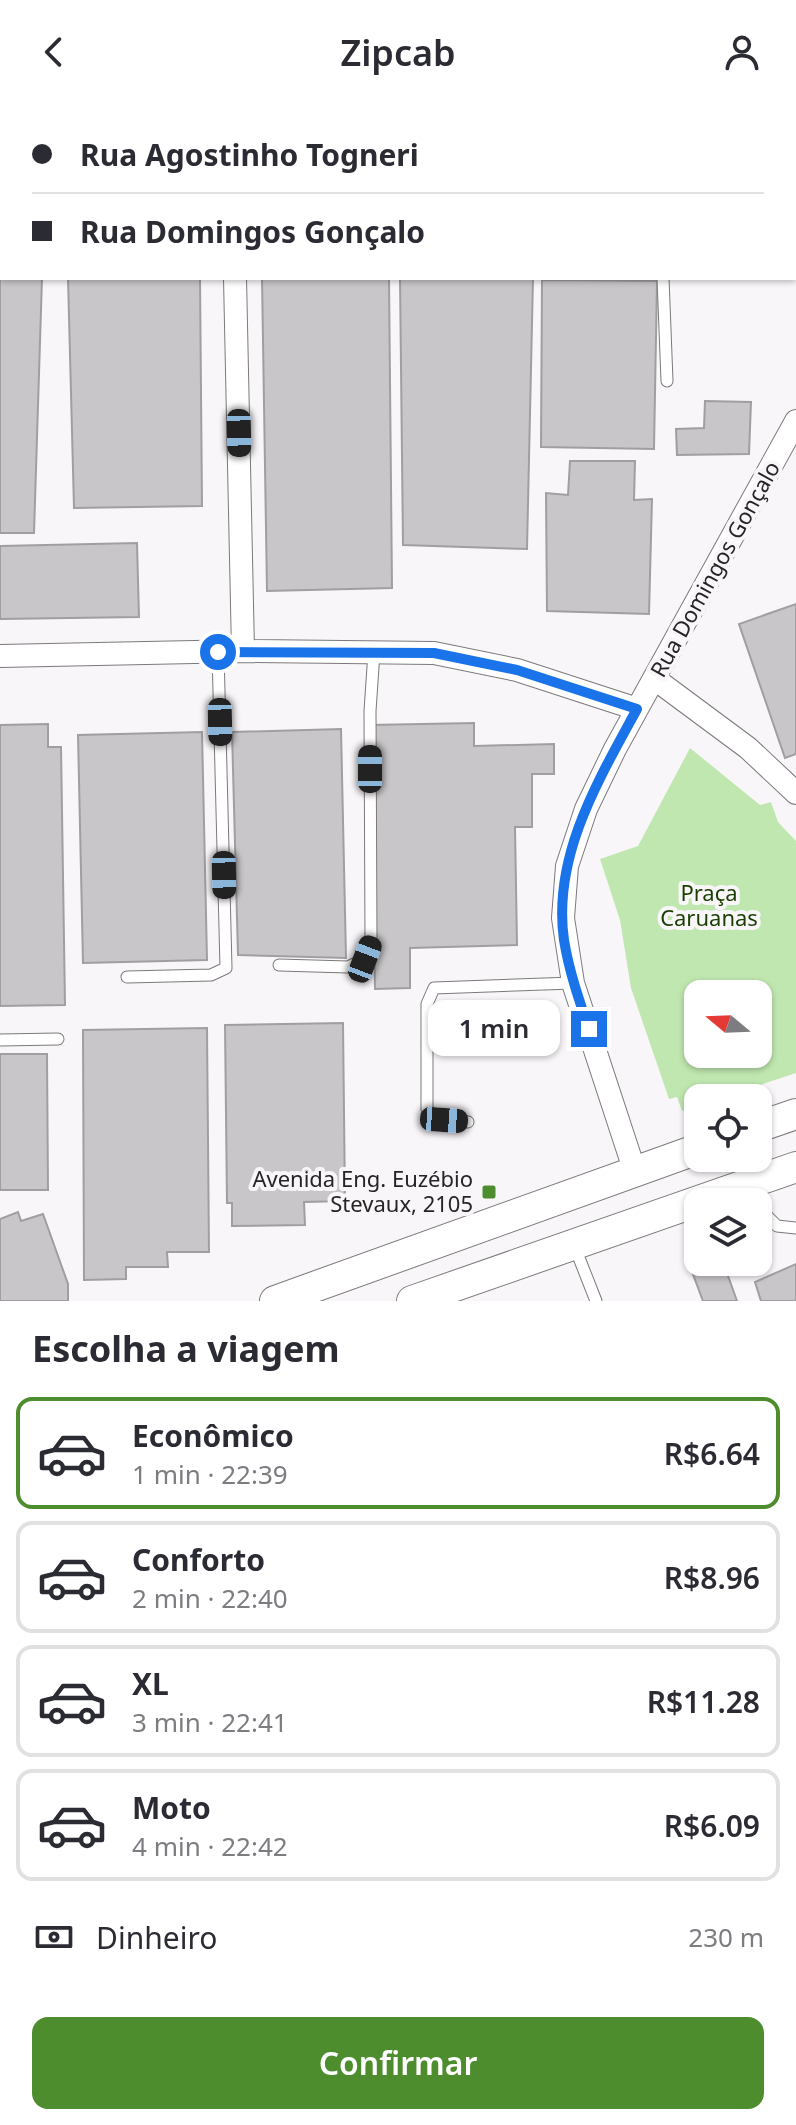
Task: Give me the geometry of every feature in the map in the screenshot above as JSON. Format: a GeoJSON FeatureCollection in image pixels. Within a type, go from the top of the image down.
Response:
{"type":"FeatureCollection","features":[{"type":"Feature","properties":{"kind":"main road"},"geometry":{"type":"LineString","coordinates":[[772,1122],[796,1114]]}},
{"type":"Feature","properties":{"kind":"main road"},"geometry":{"type":"LineString","coordinates":[[297,1299],[407,1254],[684,1154]]}},
{"type":"Feature","properties":{"kind":"main road"},"geometry":{"type":"LineString","coordinates":[[765,1188],[796,1167]]}},
{"type":"Feature","properties":{"kind":"main road"},"geometry":{"type":"LineString","coordinates":[[407,1254],[392,1264],[389,1272],[392,1291],[417,1300],[573,1244],[684,1216]]}},
{"type":"Feature","properties":{"kind":"street"},"geometry":{"type":"LineString","coordinates":[[235,280],[243,651]]}},
{"type":"Feature","properties":{"kind":"street","name":"Rua Domingos Gonçalo"},"geometry":{"type":"LineString","coordinates":[[635,1172],[573,983],[563,918],[567,866],[586,809],[637,709],[796,421]]}},
{"type":"Feature","properties":{"kind":"street"},"geometry":{"type":"LineString","coordinates":[[0,656],[243,651],[434,653],[559,682],[637,709]]}},
{"type":"Feature","properties":{"kind":"street"},"geometry":{"type":"LineString","coordinates":[[655,679],[748,748],[796,793]]}},
{"type":"Feature","properties":{"kind":"lane"},"geometry":{"type":"LineString","coordinates":[[663,280],[667,381]]}},
{"type":"Feature","properties":{"kind":"lane"},"geometry":{"type":"LineString","coordinates":[[127,977],[211,975],[226,968],[218,652]]}},
{"type":"Feature","properties":{"kind":"lane"},"geometry":{"type":"LineString","coordinates":[[279,965],[348,967],[365,959],[371,942],[370,711],[374,652]]}},
{"type":"Feature","properties":{"kind":"lane"},"geometry":{"type":"LineString","coordinates":[[468,1122],[435,1118],[427,1109],[427,1004],[434,988],[573,983]]}},
{"type":"Feature","properties":{"kind":"lane"},"geometry":{"type":"LineString","coordinates":[[0,1040],[58,1039]]}},
{"type":"Feature","properties":{"kind":"lane"},"geometry":{"type":"LineString","coordinates":[[772,1221],[777,1226],[796,1228]]}},
{"type":"Feature","properties":{"kind":"lane"},"geometry":{"type":"LineString","coordinates":[[573,1244],[596,1301]]}},
{"type":"Feature","properties":{"kind":"green space","name":"Praça Caruanas"},"geometry":{"type":"Polygon","coordinates":[[[690,748],[760,805],[771,802],[778,822],[796,841],[796,1073],[763,1084],[684,1084],[682,1111],[677,1097],[669,1099],[631,988],[620,920],[600,859],[638,846],[690,748]]]}},
{"type":"Feature","properties":{"kind":"building"},"geometry":{"type":"Polygon","coordinates":[[[0,280],[42,280],[34,533],[0,533],[0,280]]]}},
{"type":"Feature","properties":{"kind":"building"},"geometry":{"type":"Polygon","coordinates":[[[68,280],[200,280],[202,506],[74,508],[68,280]]]}},
{"type":"Feature","properties":{"kind":"building"},"geometry":{"type":"Polygon","coordinates":[[[262,280],[389,280],[392,588],[267,591],[262,280]]]}},
{"type":"Feature","properties":{"kind":"building"},"geometry":{"type":"Polygon","coordinates":[[[400,280],[533,280],[527,549],[403,545],[400,280]]]}},
{"type":"Feature","properties":{"kind":"building"},"geometry":{"type":"Polygon","coordinates":[[[542,280],[657,281],[654,449],[541,447],[542,280]]]}},
{"type":"Feature","properties":{"kind":"building"},"geometry":{"type":"Polygon","coordinates":[[[705,401],[751,402],[749,454],[677,455],[676,429],[704,428],[705,401]]]}},
{"type":"Feature","properties":{"kind":"building"},"geometry":{"type":"Polygon","coordinates":[[[570,461],[635,461],[634,500],[652,499],[649,614],[547,611],[546,493],[568,495],[570,461]]]}},
{"type":"Feature","properties":{"kind":"building"},"geometry":{"type":"Polygon","coordinates":[[[137,543],[139,617],[0,619],[0,546],[137,543]]]}},
{"type":"Feature","properties":{"kind":"building"},"geometry":{"type":"Polygon","coordinates":[[[796,604],[796,754],[785,758],[739,624],[796,604]]]}},
{"type":"Feature","properties":{"kind":"building"},"geometry":{"type":"Polygon","coordinates":[[[474,723],[474,746],[554,744],[554,774],[532,774],[532,827],[515,827],[517,945],[410,948],[410,988],[375,989],[370,725],[474,723]]]}},
{"type":"Feature","properties":{"kind":"building"},"geometry":{"type":"Polygon","coordinates":[[[48,724],[48,747],[61,747],[65,1005],[0,1006],[0,725],[48,724]]]}},
{"type":"Feature","properties":{"kind":"building"},"geometry":{"type":"Polygon","coordinates":[[[341,729],[346,958],[238,955],[232,732],[341,729]]]}},
{"type":"Feature","properties":{"kind":"building"},"geometry":{"type":"Polygon","coordinates":[[[202,732],[207,960],[83,963],[78,735],[202,732]]]}},
{"type":"Feature","properties":{"kind":"building"},"geometry":{"type":"Polygon","coordinates":[[[343,1023],[345,1201],[304,1202],[305,1225],[232,1226],[232,1203],[227,1203],[225,1025],[343,1023]]]}},
{"type":"Feature","properties":{"kind":"building"},"geometry":{"type":"Polygon","coordinates":[[[207,1028],[209,1252],[167,1252],[168,1267],[126,1267],[126,1279],[84,1280],[83,1030],[207,1028]]]}},
{"type":"Feature","properties":{"kind":"building"},"geometry":{"type":"Polygon","coordinates":[[[0,1054],[47,1054],[48,1190],[0,1190],[0,1054]]]}},
{"type":"Feature","properties":{"kind":"building"},"geometry":{"type":"Polygon","coordinates":[[[18,1212],[21,1221],[43,1214],[68,1284],[68,1301],[0,1301],[0,1219],[18,1212]]]}},
{"type":"Feature","properties":{"kind":"building"},"geometry":{"type":"Polygon","coordinates":[[[796,1264],[796,1301],[761,1301],[755,1282],[796,1264]]]}},
{"type":"Feature","properties":{"kind":"building"},"geometry":{"type":"Polygon","coordinates":[[[694,1276],[728,1276],[737,1301],[703,1301],[694,1276]]]}},
{"type":"Feature","properties":{"kind":"place","name":"Avenida Eng. Euzébio Stevaux, 2105"},"geometry":{"type":"Point","coordinates":[489,1192]}},
{"type":"Feature","properties":{"kind":"route"},"geometry":{"type":"LineString","coordinates":[[218,652],[434,653],[517,670],[637,709],[586,809],[567,866],[564,940],[573,983],[589,1029]]}}]}
